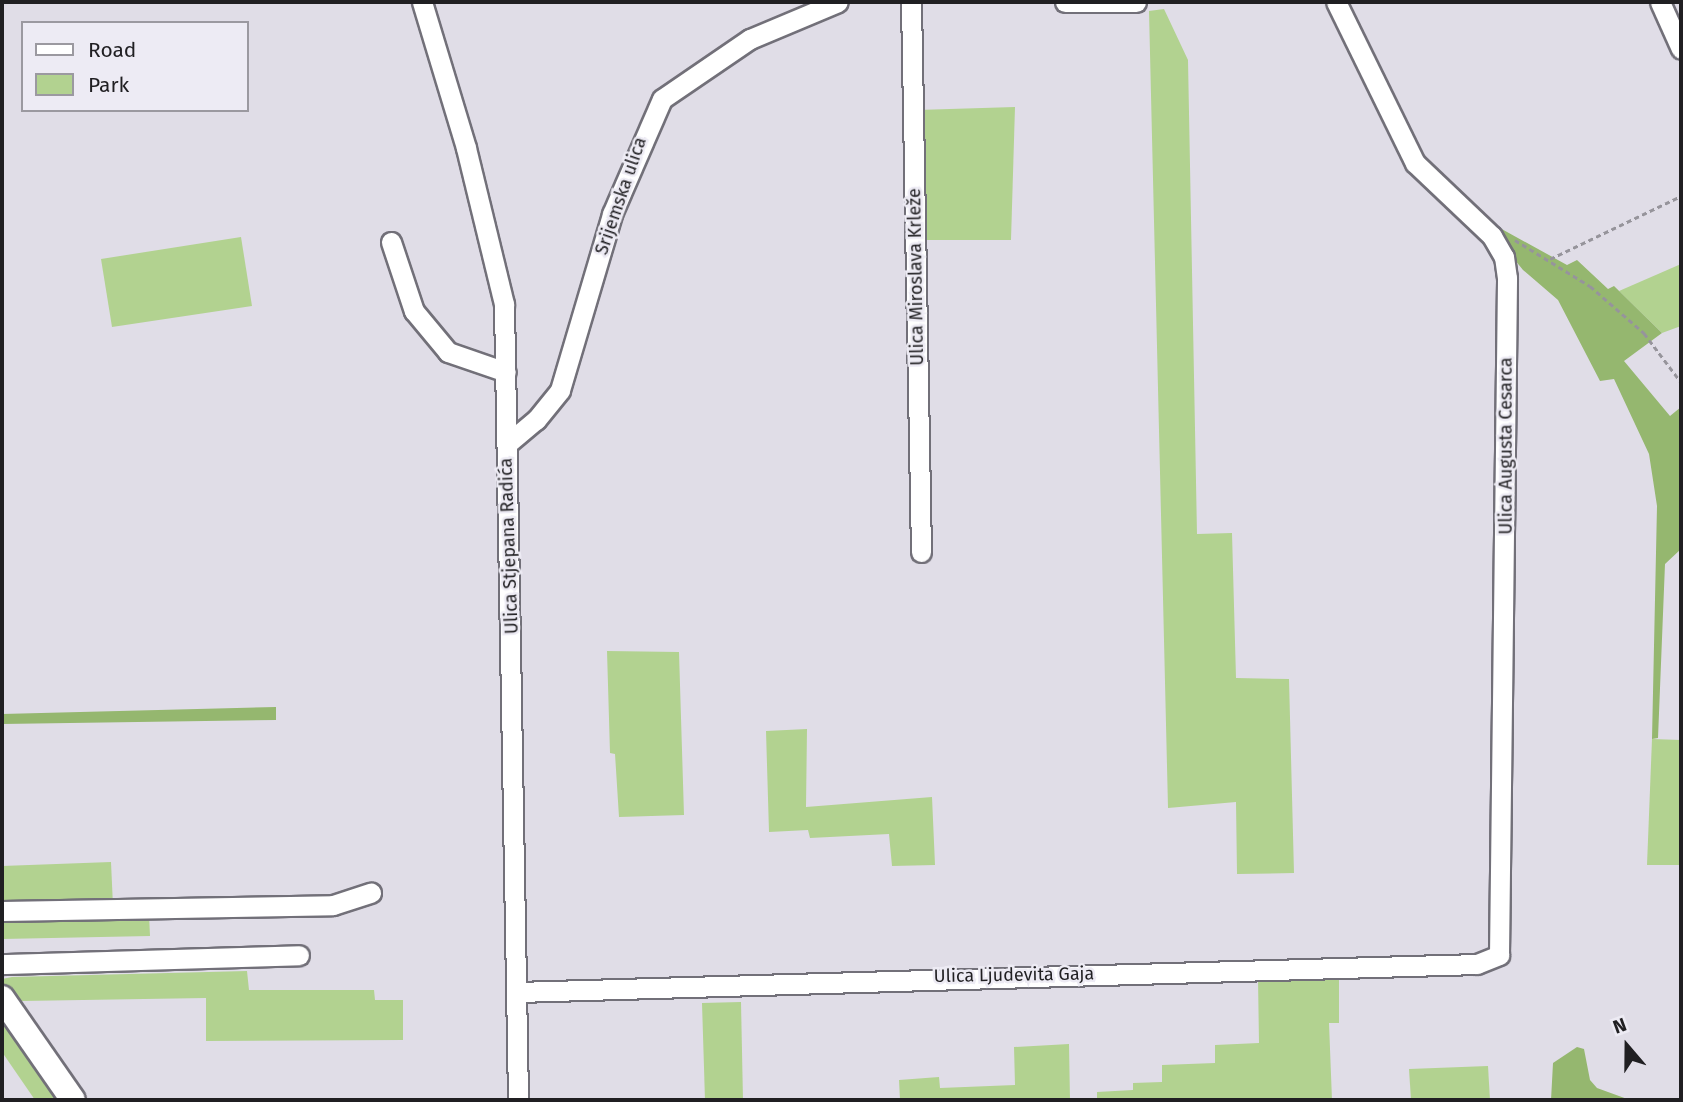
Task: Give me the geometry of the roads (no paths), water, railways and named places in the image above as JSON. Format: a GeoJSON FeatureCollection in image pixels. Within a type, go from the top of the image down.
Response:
{"type":"FeatureCollection","features":[{"type":"Feature","properties":{"kind":"main road"},"geometry":{"type":"LineString","coordinates":[[2,998],[73,1100]]}},
{"type":"Feature","properties":{"kind":"street","name":"Ulica Stjepana Radića"},"geometry":{"type":"LineString","coordinates":[[422,2],[467,148],[504,304],[518,1100]]}},
{"type":"Feature","properties":{"kind":"street","name":"Srijemska ulica"},"geometry":{"type":"LineString","coordinates":[[507,444],[536,420],[560,390],[612,214],[656,107],[672,90],[750,39],[812,6],[838,2]]}},
{"type":"Feature","properties":{"kind":"street","name":"Ulica Miroslava Krleže"},"geometry":{"type":"LineString","coordinates":[[911,2],[921,552]]}},
{"type":"Feature","properties":{"kind":"street"},"geometry":{"type":"LineString","coordinates":[[1065,2],[1136,2]]}},
{"type":"Feature","properties":{"kind":"street","name":"Ulica Augusta Cesarca"},"geometry":{"type":"LineString","coordinates":[[1336,2],[1415,163],[1488,232],[1504,257],[1507,278],[1502,945]]}},
{"type":"Feature","properties":{"kind":"street"},"geometry":{"type":"LineString","coordinates":[[1660,2],[1681,49]]}},
{"type":"Feature","properties":{"kind":"street"},"geometry":{"type":"LineString","coordinates":[[391,242],[414,311],[447,352],[506,372]]}},
{"type":"Feature","properties":{"kind":"street"},"geometry":{"type":"LineString","coordinates":[[2,911],[333,905],[371,893]]}},
{"type":"Feature","properties":{"kind":"street","name":"Ulica Ljudevita Gaja"},"geometry":{"type":"LineString","coordinates":[[517,992],[1477,964],[1499,956],[1502,945]]}},
{"type":"Feature","properties":{"kind":"street"},"geometry":{"type":"LineString","coordinates":[[2,964],[299,955]]}}]}
